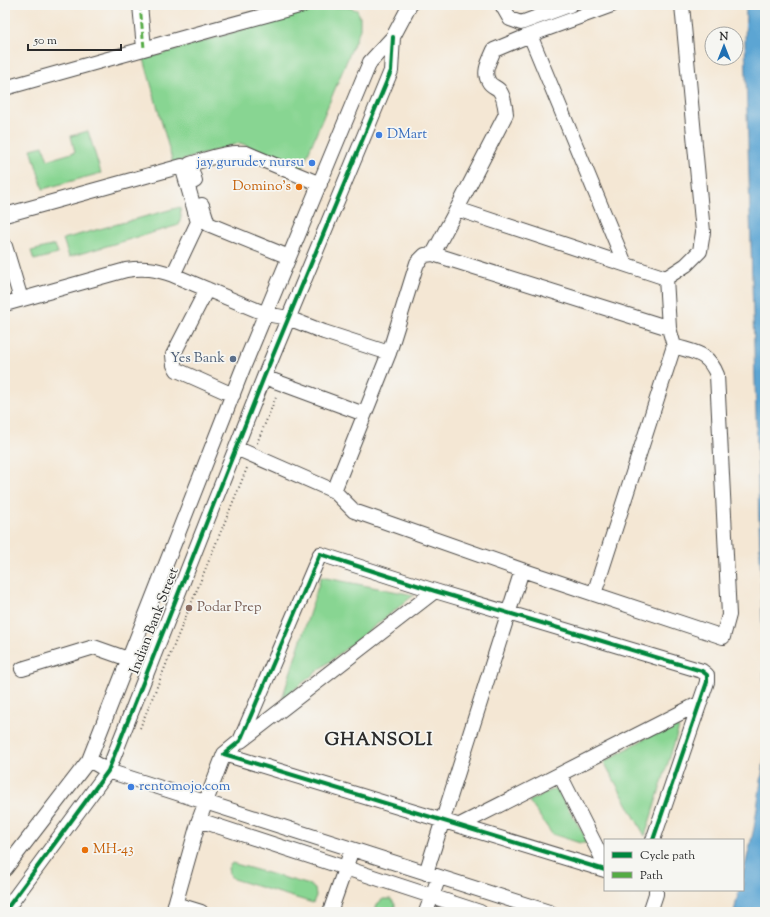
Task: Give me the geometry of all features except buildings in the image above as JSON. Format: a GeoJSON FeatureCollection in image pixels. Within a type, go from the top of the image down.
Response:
{"type":"FeatureCollection","features":[{"type":"Feature","properties":{"kind":"street"},"geometry":{"type":"LineString","coordinates":[[140,5],[144,48]]}},
{"type":"Feature","properties":{"kind":"street"},"geometry":{"type":"LineString","coordinates":[[5,88],[144,48],[303,5]]}},
{"type":"Feature","properties":{"kind":"street"},"geometry":{"type":"LineString","coordinates":[[393,37],[410,5]]}},
{"type":"Feature","properties":{"kind":"street"},"geometry":{"type":"LineString","coordinates":[[502,5],[510,19],[521,23],[570,5]]}},
{"type":"Feature","properties":{"kind":"street"},"geometry":{"type":"LineString","coordinates":[[433,254],[506,114],[505,103],[500,91],[489,83],[486,72],[494,50],[612,5]]}},
{"type":"Feature","properties":{"kind":"street"},"geometry":{"type":"LineString","coordinates":[[666,278],[686,265],[700,251],[703,232],[682,5]]}},
{"type":"Feature","properties":{"kind":"street"},"geometry":{"type":"LineString","coordinates":[[530,35],[625,264]]}},
{"type":"Feature","properties":{"kind":"street","name":"Indian Bank Street"},"geometry":{"type":"LineString","coordinates":[[5,869],[88,760],[233,395],[370,62],[393,37]]}},
{"type":"Feature","properties":{"kind":"street","name":"Indian Bank Street"},"geometry":{"type":"LineString","coordinates":[[5,911],[108,771],[264,377],[391,71],[393,37]]}},
{"type":"Feature","properties":{"kind":"street"},"geometry":{"type":"LineString","coordinates":[[289,257],[208,224],[190,164],[226,154],[238,152],[246,153],[320,184]]}},
{"type":"Feature","properties":{"kind":"street"},"geometry":{"type":"LineString","coordinates":[[5,215],[182,166],[198,222],[173,275]]}},
{"type":"Feature","properties":{"kind":"street"},"geometry":{"type":"LineString","coordinates":[[457,209],[666,278]]}},
{"type":"Feature","properties":{"kind":"street"},"geometry":{"type":"LineString","coordinates":[[5,246],[13,302]]}},
{"type":"Feature","properties":{"kind":"street"},"geometry":{"type":"LineString","coordinates":[[334,491],[389,353],[417,263],[426,255],[433,254],[669,328]]}},
{"type":"Feature","properties":{"kind":"street"},"geometry":{"type":"LineString","coordinates":[[13,302],[126,270],[142,268],[158,270],[266,314],[288,318],[324,332],[389,353]]}},
{"type":"Feature","properties":{"kind":"street"},"geometry":{"type":"LineString","coordinates":[[5,272],[13,302]]}},
{"type":"Feature","properties":{"kind":"street"},"geometry":{"type":"LineString","coordinates":[[594,594],[674,346],[669,328],[666,278]]}},
{"type":"Feature","properties":{"kind":"street"},"geometry":{"type":"LineString","coordinates":[[207,289],[173,355],[173,361],[177,370],[233,395]]}},
{"type":"Feature","properties":{"kind":"street"},"geometry":{"type":"LineString","coordinates":[[236,448],[334,491],[354,511],[522,570],[723,637],[728,615],[717,375],[713,365],[706,357],[674,346]]}},
{"type":"Feature","properties":{"kind":"street"},"geometry":{"type":"LineString","coordinates":[[264,377],[364,414]]}},
{"type":"Feature","properties":{"kind":"street"},"geometry":{"type":"LineString","coordinates":[[240,741],[320,554],[435,591],[702,671],[707,675],[707,682],[653,839]]}},
{"type":"Feature","properties":{"kind":"street"},"geometry":{"type":"LineString","coordinates":[[426,912],[432,897],[432,875],[442,821],[522,570]]}},
{"type":"Feature","properties":{"kind":"street"},"geometry":{"type":"LineString","coordinates":[[201,912],[174,908],[199,820],[224,754],[435,591]]}},
{"type":"Feature","properties":{"kind":"street"},"geometry":{"type":"LineString","coordinates":[[22,669],[94,646],[128,659]]}},
{"type":"Feature","properties":{"kind":"street"},"geometry":{"type":"LineString","coordinates":[[460,825],[700,703]]}},
{"type":"Feature","properties":{"kind":"street"},"geometry":{"type":"LineString","coordinates":[[224,754],[604,870]]}},
{"type":"Feature","properties":{"kind":"street"},"geometry":{"type":"LineString","coordinates":[[88,760],[108,771],[549,912]]}},
{"type":"Feature","properties":{"kind":"street"},"geometry":{"type":"LineString","coordinates":[[560,775],[604,862]]}},
{"type":"Feature","properties":{"kind":"street"},"geometry":{"type":"LineString","coordinates":[[199,820],[480,912]]}},
{"type":"Feature","properties":{"kind":"street"},"geometry":{"type":"LineString","coordinates":[[330,912],[344,868],[352,849]]}},
{"type":"Feature","properties":{"kind":"street"},"geometry":{"type":"LineString","coordinates":[[650,912],[656,891]]}},
{"type":"Feature","properties":{"kind":"path"},"geometry":{"type":"LineString","coordinates":[[255,450],[282,383]]}},
{"type":"Feature","properties":{"kind":"path"},"geometry":{"type":"LineString","coordinates":[[139,731],[248,465]]}},
{"type":"Feature","properties":{"kind":"green space"},"geometry":{"type":"Polygon","coordinates":[[[347,7],[357,10],[360,17],[360,29],[302,168],[240,143],[173,163],[144,59],[315,8],[347,7]]]}},
{"type":"Feature","properties":{"kind":"green space"},"geometry":{"type":"Polygon","coordinates":[[[88,131],[101,173],[43,189],[31,149],[43,146],[48,160],[75,152],[71,136],[88,131]]]}},
{"type":"Feature","properties":{"kind":"green space"},"geometry":{"type":"Polygon","coordinates":[[[180,207],[181,217],[179,225],[69,257],[63,239],[180,207]]]}},
{"type":"Feature","properties":{"kind":"green space"},"geometry":{"type":"Polygon","coordinates":[[[55,245],[58,254],[34,260],[31,251],[55,245]]]}},
{"type":"Feature","properties":{"kind":"green space"},"geometry":{"type":"Polygon","coordinates":[[[321,577],[414,595],[282,699],[321,577]]]}},
{"type":"Feature","properties":{"kind":"green space"},"geometry":{"type":"Polygon","coordinates":[[[672,723],[679,728],[645,836],[604,762],[672,723]]]}},
{"type":"Feature","properties":{"kind":"green space"},"geometry":{"type":"Polygon","coordinates":[[[556,788],[589,843],[580,843],[552,834],[529,801],[556,788]]]}},
{"type":"Feature","properties":{"kind":"green space"},"geometry":{"type":"Polygon","coordinates":[[[232,863],[310,885],[315,889],[316,896],[313,903],[233,879],[229,874],[228,868],[232,863]]]}},
{"type":"Feature","properties":{"kind":"green space"},"geometry":{"type":"Polygon","coordinates":[[[383,899],[391,899],[395,904],[395,912],[375,912],[377,904],[383,899]]]}},
{"type":"Feature","properties":{"kind":"water"},"geometry":{"type":"Polygon","coordinates":[[[746,5],[765,5],[765,722],[745,42],[746,5]]]}},
{"type":"Feature","properties":{"kind":"water"},"geometry":{"type":"Polygon","coordinates":[[[765,754],[765,912],[734,912],[739,891],[744,891],[744,871],[754,828],[765,754]]]}},
{"type":"Feature","properties":{"kind":"marked path"},"geometry":{"type":"LineString","coordinates":[[140,5],[144,48]]}},
{"type":"Feature","properties":{"kind":"cycle path"},"geometry":{"type":"LineString","coordinates":[[5,911],[108,771],[264,377],[391,71],[393,37]]}},
{"type":"Feature","properties":{"kind":"cycle path"},"geometry":{"type":"LineString","coordinates":[[604,870],[224,754],[240,741],[320,554],[435,591],[702,671],[707,675],[707,682],[653,839]]}},
{"type":"Feature","properties":{"kind":"place","name":"DMart"},"geometry":{"type":"Point","coordinates":[379,135]}},
{"type":"Feature","properties":{"kind":"place","name":"jay gurudev nursu"},"geometry":{"type":"Point","coordinates":[312,163]}},
{"type":"Feature","properties":{"kind":"place","name":"Domino's"},"geometry":{"type":"Point","coordinates":[299,187]}},
{"type":"Feature","properties":{"kind":"place","name":"Yes Bank"},"geometry":{"type":"Point","coordinates":[233,359]}},
{"type":"Feature","properties":{"kind":"place","name":"Podar Prep"},"geometry":{"type":"Point","coordinates":[189,608]}},
{"type":"Feature","properties":{"kind":"place","name":"rentomojo.com"},"geometry":{"type":"Point","coordinates":[131,787]}},
{"type":"Feature","properties":{"kind":"place","name":"MH-43"},"geometry":{"type":"Point","coordinates":[85,850]}},
{"type":"Feature","properties":{"kind":"district","name":"GHANSOLI"},"geometry":{"type":"Point","coordinates":[379,741]}}]}
